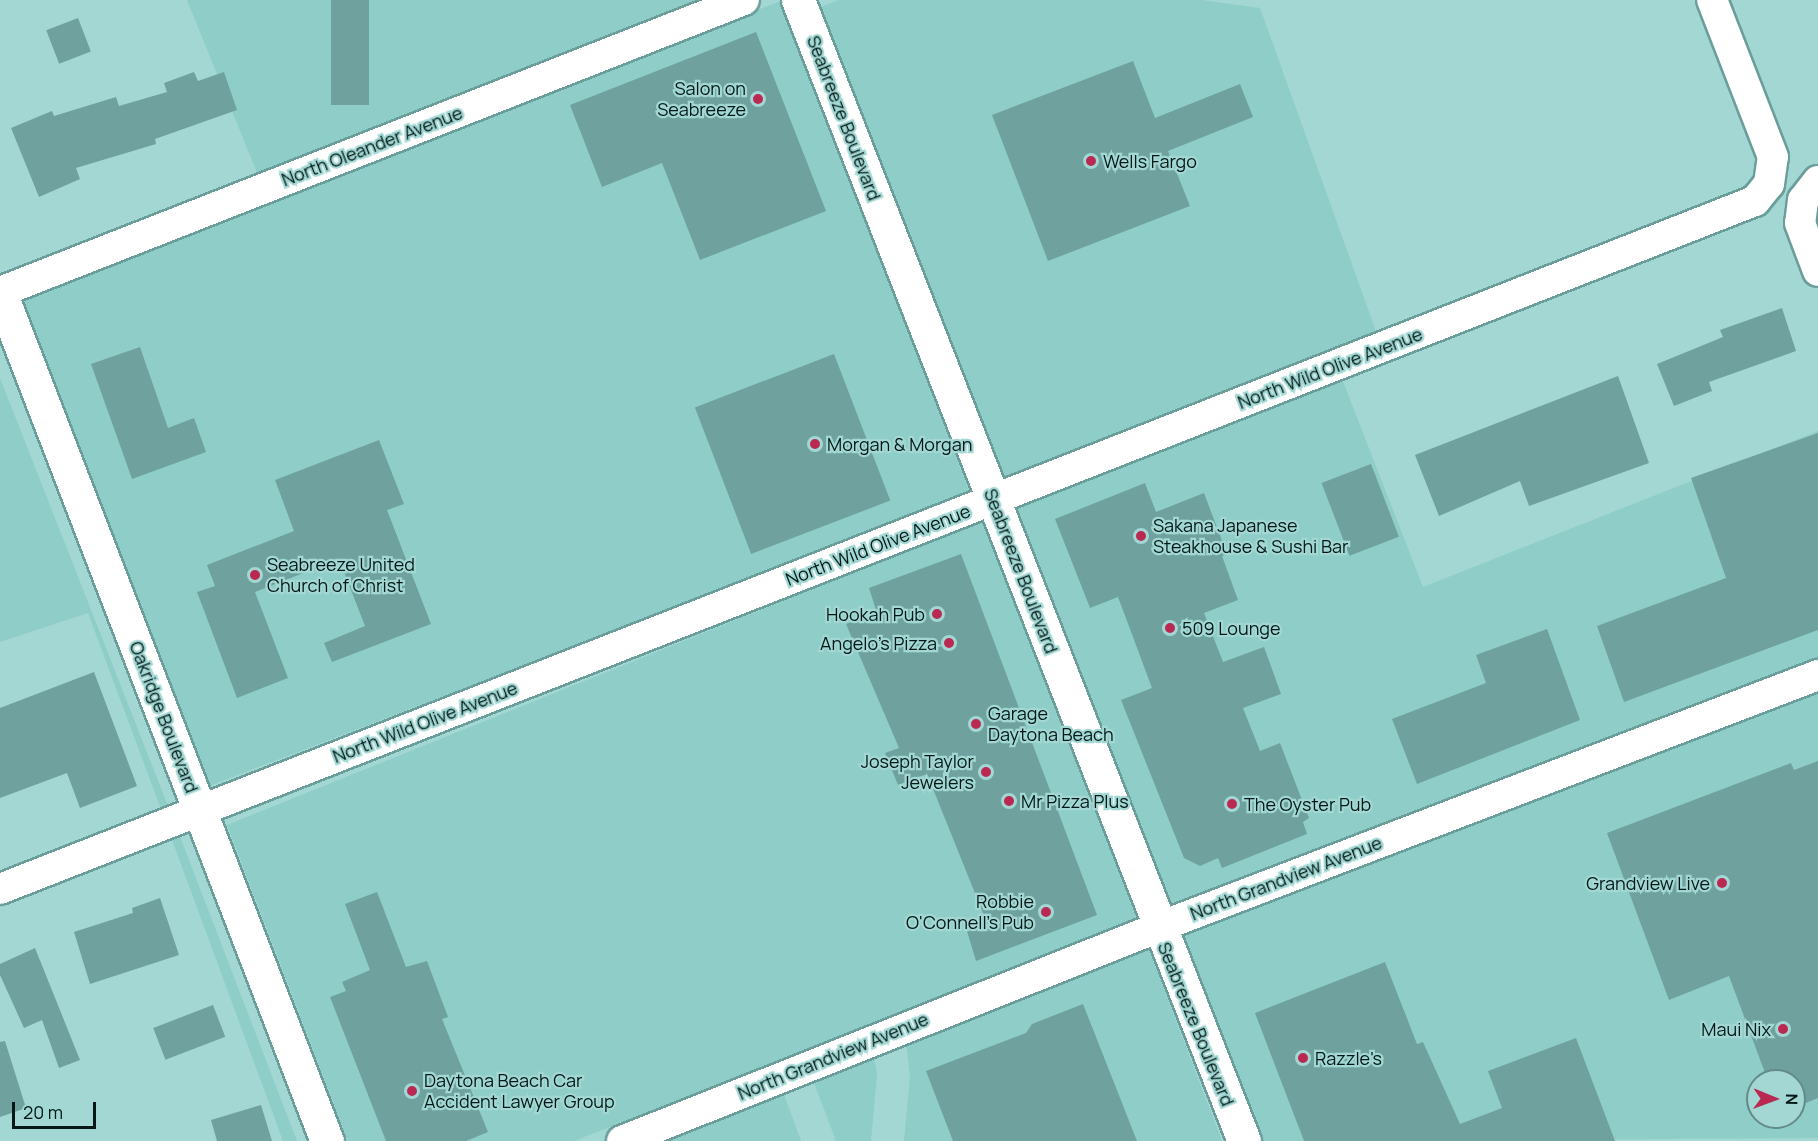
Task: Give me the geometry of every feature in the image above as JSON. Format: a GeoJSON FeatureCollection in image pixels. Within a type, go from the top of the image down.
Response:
{"type":"FeatureCollection","features":[{"type":"Feature","properties":{"kind":"main road","name":"Seabreeze Boulevard"},"geometry":{"type":"LineString","coordinates":[[798,0],[1157,928],[1244,1141]]}},
{"type":"Feature","properties":{"kind":"main road","name":"Oakridge Boulevard"},"geometry":{"type":"LineString","coordinates":[[0,292],[327,1141]]}},
{"type":"Feature","properties":{"kind":"street","name":"North Oleander Avenue"},"geometry":{"type":"LineString","coordinates":[[0,292],[744,0]]}},
{"type":"Feature","properties":{"kind":"street","name":"North Wild Olive Avenue"},"geometry":{"type":"LineString","coordinates":[[0,890],[1755,201],[1769,184],[1773,157],[1712,0]]}},
{"type":"Feature","properties":{"kind":"street"},"geometry":{"type":"LineString","coordinates":[[1818,181],[1803,200],[1800,223],[1818,272]]}},
{"type":"Feature","properties":{"kind":"street","name":"North Grandview Avenue"},"geometry":{"type":"LineString","coordinates":[[622,1141],[1157,928],[1818,675]]}},
{"type":"Feature","properties":{"kind":"shaded area"},"geometry":{"type":"Polygon","coordinates":[[[187,0],[703,0],[258,175],[187,0]]]}},
{"type":"Feature","properties":{"kind":"shaded area"},"geometry":{"type":"Polygon","coordinates":[[[839,0],[1202,0],[1260,8],[1377,334],[1003,481],[818,8],[839,0]]]}},
{"type":"Feature","properties":{"kind":"shaded area"},"geometry":{"type":"Polygon","coordinates":[[[781,1],[970,494],[209,786],[20,293],[781,1]]]}},
{"type":"Feature","properties":{"kind":"shaded area"},"geometry":{"type":"Polygon","coordinates":[[[0,378],[168,806],[161,809],[88,613],[0,642],[0,378]]]}},
{"type":"Feature","properties":{"kind":"shaded area"},"geometry":{"type":"Polygon","coordinates":[[[1342,379],[1423,587],[1818,431],[1818,659],[1167,908],[1014,508],[1342,379]]]}},
{"type":"Feature","properties":{"kind":"shaded area"},"geometry":{"type":"Polygon","coordinates":[[[984,520],[1137,920],[574,1141],[348,1141],[227,825],[984,520]]]}},
{"type":"Feature","properties":{"kind":"shaded area"},"geometry":{"type":"Polygon","coordinates":[[[1818,691],[1818,1138],[1262,1141],[1178,935],[1818,691]]]}},
{"type":"Feature","properties":{"kind":"shaded area"},"geometry":{"type":"Polygon","coordinates":[[[179,834],[297,1141],[283,1141],[171,837],[179,834]]]}},
{"type":"Feature","properties":{"kind":"shaded area"},"geometry":{"type":"Polygon","coordinates":[[[1148,947],[1222,1141],[904,1141],[910,1076],[906,1043],[1148,947]]]}},
{"type":"Feature","properties":{"kind":"shaded area"},"geometry":{"type":"Polygon","coordinates":[[[874,1056],[877,1074],[871,1141],[836,1141],[813,1080],[874,1056]]]}},
{"type":"Feature","properties":{"kind":"shaded area"},"geometry":{"type":"Polygon","coordinates":[[[783,1092],[801,1141],[661,1141],[783,1092]]]}},
{"type":"Feature","properties":{"kind":"building"},"geometry":{"type":"Polygon","coordinates":[[[331,0],[369,0],[369,105],[331,105],[331,0]]]}},
{"type":"Feature","properties":{"kind":"building"},"geometry":{"type":"Polygon","coordinates":[[[78,18],[91,52],[59,64],[46,30],[78,18]]]}},
{"type":"Feature","properties":{"kind":"building"},"geometry":{"type":"Polygon","coordinates":[[[756,32],[826,211],[700,260],[662,163],[602,187],[570,105],[756,32]]]}},
{"type":"Feature","properties":{"kind":"building","name":"Wells Fargo"},"geometry":{"type":"Polygon","coordinates":[[[1133,61],[1155,118],[1240,84],[1253,117],[1168,151],[1190,206],[1048,261],[992,115],[1133,61]]]}},
{"type":"Feature","properties":{"kind":"building"},"geometry":{"type":"Polygon","coordinates":[[[194,72],[198,81],[224,72],[237,110],[155,139],[156,144],[76,168],[80,179],[39,197],[11,128],[52,111],[54,116],[116,97],[119,106],[167,92],[164,83],[194,72]]]}},
{"type":"Feature","properties":{"kind":"building"},"geometry":{"type":"Polygon","coordinates":[[[1782,308],[1796,351],[1709,382],[1712,391],[1674,406],[1657,364],[1723,337],[1720,330],[1782,308]]]}},
{"type":"Feature","properties":{"kind":"building"},"geometry":{"type":"Polygon","coordinates":[[[140,347],[168,428],[194,418],[206,452],[132,479],[91,364],[140,347]]]}},
{"type":"Feature","properties":{"kind":"building"},"geometry":{"type":"Polygon","coordinates":[[[834,354],[890,501],[751,554],[695,407],[834,354]]]}},
{"type":"Feature","properties":{"kind":"building"},"geometry":{"type":"Polygon","coordinates":[[[1618,376],[1649,463],[1529,506],[1520,481],[1439,516],[1415,455],[1618,376]]]}},
{"type":"Feature","properties":{"kind":"building"},"geometry":{"type":"Polygon","coordinates":[[[1818,433],[1818,630],[1624,702],[1597,626],[1726,578],[1691,478],[1818,433]]]}},
{"type":"Feature","properties":{"kind":"building","name":"Seabreeze United Church of Christ"},"geometry":{"type":"Polygon","coordinates":[[[379,440],[404,504],[387,510],[431,624],[332,662],[324,643],[365,626],[339,559],[255,592],[288,678],[237,698],[197,592],[215,586],[207,565],[294,531],[275,480],[379,440]]]}},
{"type":"Feature","properties":{"kind":"building"},"geometry":{"type":"Polygon","coordinates":[[[1371,464],[1399,537],[1349,556],[1322,483],[1371,464]]]}},
{"type":"Feature","properties":{"kind":"building"},"geometry":{"type":"Polygon","coordinates":[[[1145,483],[1156,512],[1204,493],[1227,554],[1222,556],[1238,600],[1204,613],[1223,662],[1264,647],[1281,694],[1243,708],[1260,751],[1280,743],[1309,818],[1303,822],[1307,834],[1222,868],[1218,858],[1200,866],[1184,858],[1121,700],[1152,688],[1118,597],[1090,608],[1055,519],[1145,483]]]}},
{"type":"Feature","properties":{"kind":"building"},"geometry":{"type":"Polygon","coordinates":[[[961,554],[1097,915],[976,961],[967,931],[987,923],[927,774],[898,785],[885,753],[899,748],[846,624],[877,613],[869,588],[961,554]]]}},
{"type":"Feature","properties":{"kind":"building"},"geometry":{"type":"Polygon","coordinates":[[[1547,629],[1580,720],[1417,784],[1392,719],[1486,683],[1476,655],[1547,629]]]}},
{"type":"Feature","properties":{"kind":"building"},"geometry":{"type":"Polygon","coordinates":[[[94,672],[137,786],[80,808],[67,773],[0,798],[0,708],[94,672]]]}},
{"type":"Feature","properties":{"kind":"building","name":"Grandview Live"},"geometry":{"type":"Polygon","coordinates":[[[1818,761],[1818,1098],[1806,1103],[1806,1069],[1764,1069],[1729,976],[1669,1000],[1607,833],[1791,763],[1794,770],[1818,761]]]}},
{"type":"Feature","properties":{"kind":"building"},"geometry":{"type":"Polygon","coordinates":[[[377,892],[406,967],[427,961],[448,1017],[442,1019],[488,1132],[466,1141],[386,1141],[330,997],[346,991],[342,982],[370,970],[345,904],[377,892]]]}},
{"type":"Feature","properties":{"kind":"building"},"geometry":{"type":"Polygon","coordinates":[[[160,898],[179,955],[90,984],[74,932],[133,913],[132,908],[160,898]]]}},
{"type":"Feature","properties":{"kind":"building"},"geometry":{"type":"Polygon","coordinates":[[[35,948],[80,1060],[59,1068],[42,1020],[24,1028],[0,975],[0,964],[35,948]]]}},
{"type":"Feature","properties":{"kind":"building"},"geometry":{"type":"Polygon","coordinates":[[[1385,962],[1417,1044],[1423,1042],[1460,1124],[1502,1108],[1488,1071],[1576,1038],[1615,1141],[1304,1141],[1255,1013],[1385,962]]]}},
{"type":"Feature","properties":{"kind":"building"},"geometry":{"type":"Polygon","coordinates":[[[1083,1004],[1137,1141],[953,1141],[926,1071],[1026,1033],[1032,1024],[1083,1004]]]}},
{"type":"Feature","properties":{"kind":"building"},"geometry":{"type":"Polygon","coordinates":[[[213,1005],[225,1037],[165,1060],[153,1028],[213,1005]]]}},
{"type":"Feature","properties":{"kind":"building"},"geometry":{"type":"Polygon","coordinates":[[[5,1041],[26,1108],[0,1117],[0,1042],[5,1041]]]}},
{"type":"Feature","properties":{"kind":"building"},"geometry":{"type":"Polygon","coordinates":[[[261,1105],[272,1141],[217,1141],[211,1120],[261,1105]]]}},
{"type":"Feature","properties":{"kind":"place","name":"Salon on Seabreeze"},"geometry":{"type":"Point","coordinates":[758,99]}},
{"type":"Feature","properties":{"kind":"place","name":"Wells Fargo"},"geometry":{"type":"Point","coordinates":[1091,161]}},
{"type":"Feature","properties":{"kind":"place","name":"Morgan & Morgan"},"geometry":{"type":"Point","coordinates":[815,444]}},
{"type":"Feature","properties":{"kind":"place","name":"Sakana Japanese Steakhouse & Sushi Bar"},"geometry":{"type":"Point","coordinates":[1141,536]}},
{"type":"Feature","properties":{"kind":"place","name":"Seabreeze United Church of Christ"},"geometry":{"type":"Point","coordinates":[255,575]}},
{"type":"Feature","properties":{"kind":"place","name":"Hookah Pub"},"geometry":{"type":"Point","coordinates":[937,614]}},
{"type":"Feature","properties":{"kind":"place","name":"509 Lounge"},"geometry":{"type":"Point","coordinates":[1170,628]}},
{"type":"Feature","properties":{"kind":"place","name":"Angelo's Pizza"},"geometry":{"type":"Point","coordinates":[949,643]}},
{"type":"Feature","properties":{"kind":"place","name":"Garage Daytona Beach"},"geometry":{"type":"Point","coordinates":[976,724]}},
{"type":"Feature","properties":{"kind":"place","name":"Joseph Taylor Jewelers"},"geometry":{"type":"Point","coordinates":[986,772]}},
{"type":"Feature","properties":{"kind":"place","name":"Mr Pizza Plus"},"geometry":{"type":"Point","coordinates":[1009,801]}},
{"type":"Feature","properties":{"kind":"place","name":"The Oyster Pub"},"geometry":{"type":"Point","coordinates":[1232,804]}},
{"type":"Feature","properties":{"kind":"place","name":"Grandview Live"},"geometry":{"type":"Point","coordinates":[1722,883]}},
{"type":"Feature","properties":{"kind":"place","name":"Robbie O'Connell's Pub"},"geometry":{"type":"Point","coordinates":[1046,912]}},
{"type":"Feature","properties":{"kind":"place","name":"Maui Nix"},"geometry":{"type":"Point","coordinates":[1783,1029]}},
{"type":"Feature","properties":{"kind":"place","name":"Razzle's"},"geometry":{"type":"Point","coordinates":[1303,1058]}},
{"type":"Feature","properties":{"kind":"place","name":"Daytona Beach Car Accident Lawyer Group"},"geometry":{"type":"Point","coordinates":[412,1091]}}]}
